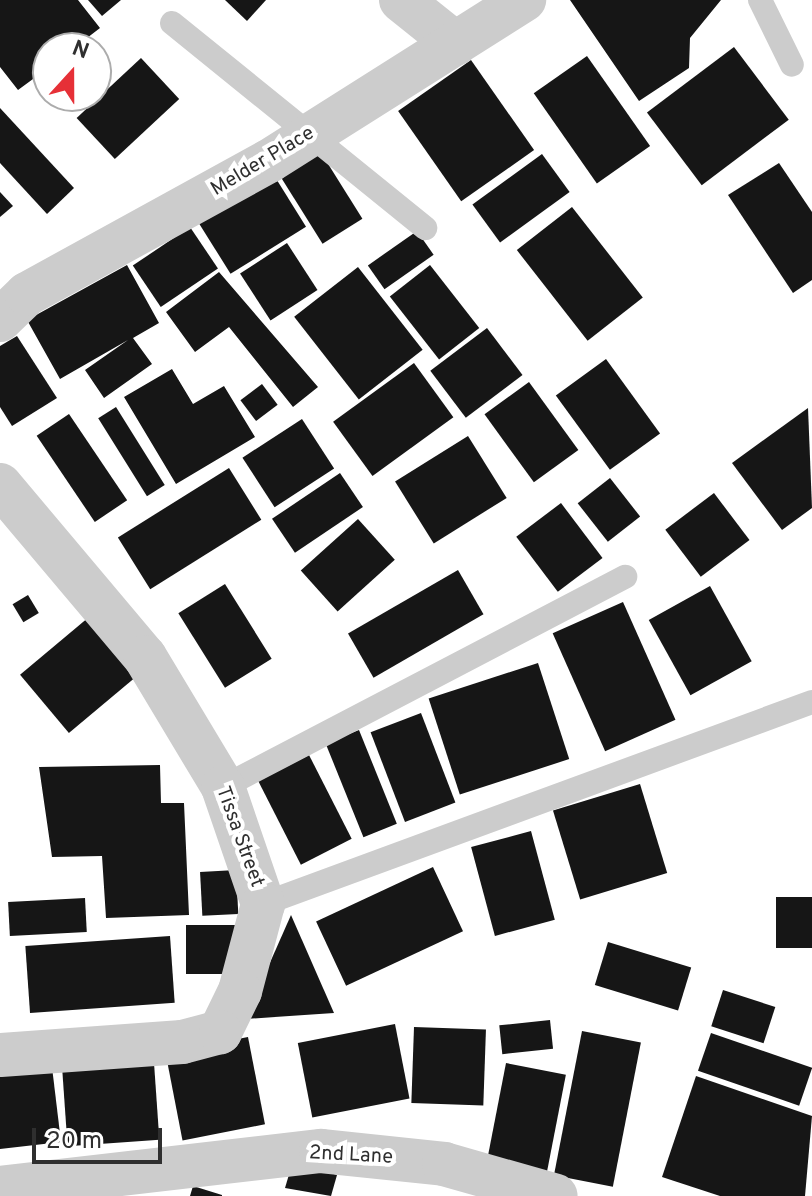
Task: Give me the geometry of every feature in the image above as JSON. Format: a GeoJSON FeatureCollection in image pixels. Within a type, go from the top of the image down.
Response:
{"type":"FeatureCollection","features":[{"type":"Feature","properties":{"kind":"street"},"geometry":{"type":"LineString","coordinates":[[401,0],[456,44]]}},
{"type":"Feature","properties":{"kind":"street","name":"Melder Place"},"geometry":{"type":"LineString","coordinates":[[0,320],[27,294],[308,135],[524,0]]}},
{"type":"Feature","properties":{"kind":"street","name":"Tissa Street"},"geometry":{"type":"LineString","coordinates":[[0,485],[145,657],[223,787],[263,904],[240,991],[220,1032],[182,1042],[0,1055]]}},
{"type":"Feature","properties":{"kind":"street","name":"2nd Lane"},"geometry":{"type":"LineString","coordinates":[[0,1188],[321,1151],[444,1164],[556,1196]]}},
{"type":"Feature","properties":{"kind":"lane"},"geometry":{"type":"LineString","coordinates":[[760,0],[792,65]]}},
{"type":"Feature","properties":{"kind":"lane"},"geometry":{"type":"LineString","coordinates":[[172,23],[425,228]]}},
{"type":"Feature","properties":{"kind":"lane"},"geometry":{"type":"LineString","coordinates":[[223,787],[625,577]]}},
{"type":"Feature","properties":{"kind":"lane"},"geometry":{"type":"LineString","coordinates":[[263,904],[812,702]]}},
{"type":"Feature","properties":{"kind":"building"},"geometry":{"type":"Polygon","coordinates":[[[0,0],[78,0],[100,28],[95,32],[32,32],[32,80],[18,90],[0,67],[0,0]]]}},
{"type":"Feature","properties":{"kind":"building"},"geometry":{"type":"Polygon","coordinates":[[[88,0],[121,0],[102,16],[88,0]]]}},
{"type":"Feature","properties":{"kind":"building"},"geometry":{"type":"Polygon","coordinates":[[[225,0],[266,0],[247,21],[225,0]]]}},
{"type":"Feature","properties":{"kind":"building"},"geometry":{"type":"Polygon","coordinates":[[[570,0],[721,0],[690,38],[689,68],[639,101],[570,0]]]}},
{"type":"Feature","properties":{"kind":"building"},"geometry":{"type":"Polygon","coordinates":[[[734,47],[789,120],[702,185],[647,113],[734,47]]]}},
{"type":"Feature","properties":{"kind":"building"},"geometry":{"type":"Polygon","coordinates":[[[587,56],[650,146],[597,183],[534,93],[587,56]]]}},
{"type":"Feature","properties":{"kind":"building"},"geometry":{"type":"Polygon","coordinates":[[[141,58],[179,99],[115,159],[77,118],[83,112],[112,112],[112,85],[141,58]]]}},
{"type":"Feature","properties":{"kind":"building"},"geometry":{"type":"Polygon","coordinates":[[[471,60],[534,150],[461,201],[398,111],[471,60]]]}},
{"type":"Feature","properties":{"kind":"building"},"geometry":{"type":"Polygon","coordinates":[[[0,108],[74,188],[47,214],[0,163],[0,108]]]}},
{"type":"Feature","properties":{"kind":"building"},"geometry":{"type":"Polygon","coordinates":[[[320,151],[362,219],[323,244],[280,176],[320,151]]]}},
{"type":"Feature","properties":{"kind":"building"},"geometry":{"type":"Polygon","coordinates":[[[542,154],[570,192],[500,243],[472,205],[542,154]]]}},
{"type":"Feature","properties":{"kind":"building"},"geometry":{"type":"Polygon","coordinates":[[[779,163],[812,212],[812,280],[793,293],[728,195],[779,163]]]}},
{"type":"Feature","properties":{"kind":"building"},"geometry":{"type":"Polygon","coordinates":[[[270,169],[306,227],[231,274],[195,216],[270,169]]]}},
{"type":"Feature","properties":{"kind":"building"},"geometry":{"type":"Polygon","coordinates":[[[0,192],[13,206],[0,217],[0,192]]]}},
{"type":"Feature","properties":{"kind":"building"},"geometry":{"type":"Polygon","coordinates":[[[572,207],[643,298],[588,341],[517,250],[572,207]]]}},
{"type":"Feature","properties":{"kind":"building"},"geometry":{"type":"Polygon","coordinates":[[[190,227],[218,268],[161,307],[133,266],[190,227]]]}},
{"type":"Feature","properties":{"kind":"building"},"geometry":{"type":"Polygon","coordinates":[[[417,231],[434,255],[384,289],[368,265],[417,231]]]}},
{"type":"Feature","properties":{"kind":"building"},"geometry":{"type":"Polygon","coordinates":[[[287,243],[317,290],[271,320],[240,273],[287,243]]]}},
{"type":"Feature","properties":{"kind":"building"},"geometry":{"type":"Polygon","coordinates":[[[127,265],[159,323],[133,338],[152,364],[104,398],[85,370],[128,340],[60,379],[27,320],[127,265]]]}},
{"type":"Feature","properties":{"kind":"building"},"geometry":{"type":"Polygon","coordinates":[[[430,265],[479,328],[439,359],[390,296],[430,265]]]}},
{"type":"Feature","properties":{"kind":"building"},"geometry":{"type":"Polygon","coordinates":[[[358,267],[423,350],[359,400],[294,317],[358,267]]]}},
{"type":"Feature","properties":{"kind":"building"},"geometry":{"type":"Polygon","coordinates":[[[219,272],[318,387],[293,407],[229,327],[195,352],[166,312],[219,272]]]}},
{"type":"Feature","properties":{"kind":"building"},"geometry":{"type":"Polygon","coordinates":[[[487,328],[523,375],[466,418],[430,371],[487,328]]]}},
{"type":"Feature","properties":{"kind":"building"},"geometry":{"type":"Polygon","coordinates":[[[17,336],[57,398],[12,426],[0,407],[0,346],[17,336]]]}},
{"type":"Feature","properties":{"kind":"building"},"geometry":{"type":"Polygon","coordinates":[[[606,359],[660,433],[610,470],[556,395],[606,359]]]}},
{"type":"Feature","properties":{"kind":"building"},"geometry":{"type":"Polygon","coordinates":[[[414,363],[453,417],[372,476],[333,422],[414,363]]]}},
{"type":"Feature","properties":{"kind":"building"},"geometry":{"type":"Polygon","coordinates":[[[172,369],[193,404],[224,386],[255,437],[176,484],[124,397],[172,369]]]}},
{"type":"Feature","properties":{"kind":"building"},"geometry":{"type":"Polygon","coordinates":[[[529,382],[578,450],[534,482],[485,414],[529,382]]]}},
{"type":"Feature","properties":{"kind":"building"},"geometry":{"type":"Polygon","coordinates":[[[262,384],[278,405],[256,421],[240,400],[262,384]]]}},
{"type":"Feature","properties":{"kind":"building"},"geometry":{"type":"Polygon","coordinates":[[[116,407],[165,485],[147,496],[98,418],[116,407]]]}},
{"type":"Feature","properties":{"kind":"building"},"geometry":{"type":"Polygon","coordinates":[[[808,408],[812,508],[782,530],[732,463],[808,408]]]}},
{"type":"Feature","properties":{"kind":"building"},"geometry":{"type":"Polygon","coordinates":[[[69,414],[127,500],[95,522],[37,436],[69,414]]]}},
{"type":"Feature","properties":{"kind":"building"},"geometry":{"type":"Polygon","coordinates":[[[302,419],[334,468],[275,507],[242,458],[302,419]]]}},
{"type":"Feature","properties":{"kind":"building"},"geometry":{"type":"Polygon","coordinates":[[[468,436],[507,498],[434,543],[395,482],[468,436]]]}},
{"type":"Feature","properties":{"kind":"building"},"geometry":{"type":"Polygon","coordinates":[[[229,468],[261,520],[150,589],[118,537],[229,468]]]}},
{"type":"Feature","properties":{"kind":"building"},"geometry":{"type":"Polygon","coordinates":[[[340,473],[363,507],[295,553],[272,519],[340,473]]]}},
{"type":"Feature","properties":{"kind":"building"},"geometry":{"type":"Polygon","coordinates":[[[610,478],[640,517],[608,542],[578,503],[610,478]]]}},
{"type":"Feature","properties":{"kind":"building"},"geometry":{"type":"Polygon","coordinates":[[[714,493],[750,540],[701,577],[665,530],[714,493]]]}},
{"type":"Feature","properties":{"kind":"building"},"geometry":{"type":"Polygon","coordinates":[[[561,503],[603,558],[558,592],[516,537],[561,503]]]}},
{"type":"Feature","properties":{"kind":"building"},"geometry":{"type":"Polygon","coordinates":[[[358,519],[395,560],[338,611],[301,571],[358,519]]]}},
{"type":"Feature","properties":{"kind":"building"},"geometry":{"type":"Polygon","coordinates":[[[458,570],[484,614],[374,678],[348,634],[458,570]]]}},
{"type":"Feature","properties":{"kind":"building"},"geometry":{"type":"Polygon","coordinates":[[[225,584],[272,659],[225,688],[178,613],[225,584]]]}},
{"type":"Feature","properties":{"kind":"building"},"geometry":{"type":"Polygon","coordinates":[[[710,586],[752,661],[690,695],[649,620],[710,586]]]}},
{"type":"Feature","properties":{"kind":"building"},"geometry":{"type":"Polygon","coordinates":[[[28,595],[39,613],[23,622],[13,604],[28,595]]]}},
{"type":"Feature","properties":{"kind":"building"},"geometry":{"type":"Polygon","coordinates":[[[623,602],[675,720],[605,751],[553,633],[623,602]]]}},
{"type":"Feature","properties":{"kind":"building"},"geometry":{"type":"Polygon","coordinates":[[[89,617],[138,675],[69,733],[20,675],[89,617]]]}},
{"type":"Feature","properties":{"kind":"building"},"geometry":{"type":"Polygon","coordinates":[[[538,663],[569,759],[460,795],[429,699],[538,663]]]}},
{"type":"Feature","properties":{"kind":"building"},"geometry":{"type":"Polygon","coordinates":[[[421,713],[455,803],[405,822],[371,732],[421,713]]]}},
{"type":"Feature","properties":{"kind":"building"},"geometry":{"type":"Polygon","coordinates":[[[359,730],[397,824],[363,837],[326,743],[359,730]]]}},
{"type":"Feature","properties":{"kind":"building"},"geometry":{"type":"Polygon","coordinates":[[[309,755],[352,839],[301,865],[258,781],[309,755]]]}},
{"type":"Feature","properties":{"kind":"building"},"geometry":{"type":"Polygon","coordinates":[[[160,765],[161,803],[184,803],[189,915],[106,918],[102,856],[52,857],[39,767],[160,765]]]}},
{"type":"Feature","properties":{"kind":"building"},"geometry":{"type":"Polygon","coordinates":[[[640,784],[667,873],[580,900],[553,811],[640,784]]]}},
{"type":"Feature","properties":{"kind":"building"},"geometry":{"type":"Polygon","coordinates":[[[531,831],[555,920],[495,936],[471,847],[531,831]]]}},
{"type":"Feature","properties":{"kind":"building"},"geometry":{"type":"Polygon","coordinates":[[[433,867],[463,931],[346,986],[316,922],[433,867]]]}},
{"type":"Feature","properties":{"kind":"building"},"geometry":{"type":"Polygon","coordinates":[[[236,870],[238,914],[202,916],[200,872],[236,870]]]}},
{"type":"Feature","properties":{"kind":"building"},"geometry":{"type":"Polygon","coordinates":[[[776,897],[812,897],[812,948],[776,948],[776,897]]]}},
{"type":"Feature","properties":{"kind":"building"},"geometry":{"type":"Polygon","coordinates":[[[85,898],[87,932],[10,936],[8,902],[85,898]]]}},
{"type":"Feature","properties":{"kind":"building"},"geometry":{"type":"Polygon","coordinates":[[[291,915],[334,1013],[245,1019],[291,915]]]}},
{"type":"Feature","properties":{"kind":"building"},"geometry":{"type":"Polygon","coordinates":[[[186,925],[246,925],[246,974],[186,974],[186,925]]]}},
{"type":"Feature","properties":{"kind":"building"},"geometry":{"type":"Polygon","coordinates":[[[170,936],[175,1003],[30,1013],[25,946],[170,936]]]}},
{"type":"Feature","properties":{"kind":"building"},"geometry":{"type":"Polygon","coordinates":[[[608,942],[691,967],[678,1010],[595,985],[608,942]]]}},
{"type":"Feature","properties":{"kind":"building"},"geometry":{"type":"Polygon","coordinates":[[[723,990],[775,1007],[764,1043],[711,1026],[723,990]]]}},
{"type":"Feature","properties":{"kind":"building"},"geometry":{"type":"Polygon","coordinates":[[[550,1020],[553,1049],[502,1054],[499,1025],[550,1020]]]}},
{"type":"Feature","properties":{"kind":"building"},"geometry":{"type":"Polygon","coordinates":[[[395,1024],[410,1099],[312,1117],[298,1043],[395,1024]]]}},
{"type":"Feature","properties":{"kind":"building"},"geometry":{"type":"Polygon","coordinates":[[[414,1027],[486,1030],[483,1105],[411,1103],[414,1027]]]}},
{"type":"Feature","properties":{"kind":"building"},"geometry":{"type":"Polygon","coordinates":[[[582,1031],[641,1042],[613,1187],[554,1175],[582,1031]]]}},
{"type":"Feature","properties":{"kind":"building"},"geometry":{"type":"Polygon","coordinates":[[[711,1033],[812,1068],[799,1106],[698,1071],[711,1033]]]}},
{"type":"Feature","properties":{"kind":"building"},"geometry":{"type":"Polygon","coordinates":[[[248,1037],[265,1124],[183,1140],[166,1053],[248,1037]]]}},
{"type":"Feature","properties":{"kind":"building"},"geometry":{"type":"Polygon","coordinates":[[[154,1063],[159,1140],[68,1146],[62,1069],[154,1063]]]}},
{"type":"Feature","properties":{"kind":"building"},"geometry":{"type":"Polygon","coordinates":[[[506,1063],[566,1075],[545,1184],[485,1172],[506,1063]]]}},
{"type":"Feature","properties":{"kind":"building"},"geometry":{"type":"Polygon","coordinates":[[[52,1067],[61,1142],[0,1149],[0,1073],[52,1067]]]}},
{"type":"Feature","properties":{"kind":"building"},"geometry":{"type":"Polygon","coordinates":[[[696,1076],[812,1116],[805,1196],[720,1196],[662,1177],[696,1076]]]}},
{"type":"Feature","properties":{"kind":"building"},"geometry":{"type":"Polygon","coordinates":[[[293,1161],[337,1175],[331,1196],[285,1188],[293,1161]]]}},
{"type":"Feature","properties":{"kind":"building"},"geometry":{"type":"Polygon","coordinates":[[[193,1186],[222,1195],[222,1196],[190,1196],[193,1186]]]}}]}
